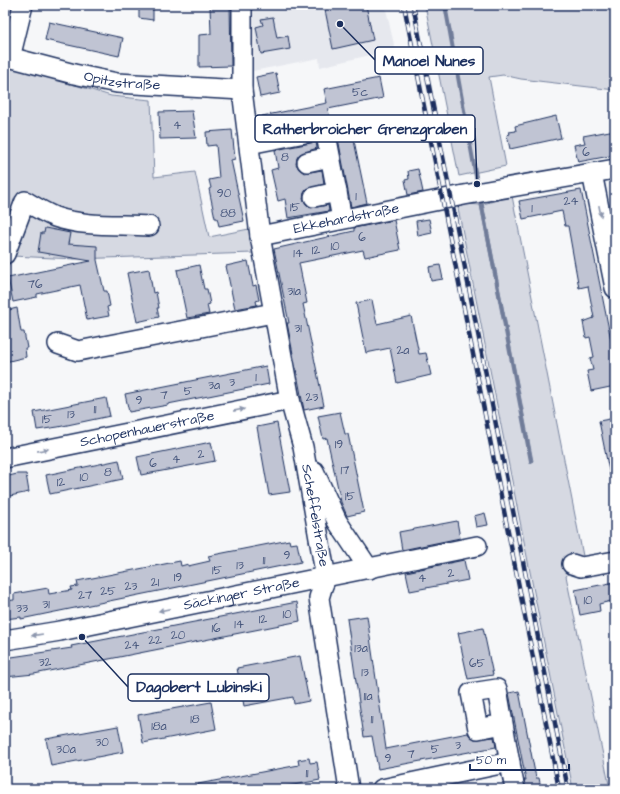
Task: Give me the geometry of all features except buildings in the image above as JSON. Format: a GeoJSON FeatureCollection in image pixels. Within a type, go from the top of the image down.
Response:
{"type":"FeatureCollection","features":[{"type":"Feature","properties":{"kind":"street"},"geometry":{"type":"LineString","coordinates":[[8,57],[23,5]]}},
{"type":"Feature","properties":{"kind":"street","name":"Scheffelstraße"},"geometry":{"type":"LineString","coordinates":[[242,5],[242,90],[260,236],[290,400],[303,447],[326,578],[319,598],[349,789]]}},
{"type":"Feature","properties":{"kind":"street","name":"Opitzstraße"},"geometry":{"type":"LineString","coordinates":[[8,57],[74,74],[117,83],[242,90]]}},
{"type":"Feature","properties":{"kind":"street"},"geometry":{"type":"LineString","coordinates":[[249,144],[325,129],[342,219]]}},
{"type":"Feature","properties":{"kind":"street"},"geometry":{"type":"LineString","coordinates":[[307,162],[330,157]]}},
{"type":"Feature","properties":{"kind":"street","name":"Ekkehardstraße"},"geometry":{"type":"LineString","coordinates":[[260,236],[464,195],[615,169]]}},
{"type":"Feature","properties":{"kind":"street"},"geometry":{"type":"LineString","coordinates":[[592,173],[615,288]]}},
{"type":"Feature","properties":{"kind":"street"},"geometry":{"type":"LineString","coordinates":[[314,196],[337,192]]}},
{"type":"Feature","properties":{"kind":"street"},"geometry":{"type":"LineString","coordinates":[[5,254],[25,201],[55,216],[68,220],[89,223],[149,226]]}},
{"type":"Feature","properties":{"kind":"street"},"geometry":{"type":"LineString","coordinates":[[58,344],[78,351],[274,313]]}},
{"type":"Feature","properties":{"kind":"street","name":"Schopenhauerstraße"},"geometry":{"type":"LineString","coordinates":[[5,458],[290,400]]}},
{"type":"Feature","properties":{"kind":"street"},"geometry":{"type":"LineString","coordinates":[[303,447],[337,521],[369,568]]}},
{"type":"Feature","properties":{"kind":"street","name":"Säckinger Straße"},"geometry":{"type":"LineString","coordinates":[[5,640],[60,631],[477,546]]}},
{"type":"Feature","properties":{"kind":"street"},"geometry":{"type":"LineString","coordinates":[[572,564],[581,567],[615,561]]}},
{"type":"Feature","properties":{"kind":"street"},"geometry":{"type":"LineString","coordinates":[[503,724],[515,789]]}},
{"type":"Feature","properties":{"kind":"street"},"geometry":{"type":"LineString","coordinates":[[382,789],[510,762]]}},
{"type":"Feature","properties":{"kind":"shaded area"},"geometry":{"type":"Polygon","coordinates":[[[253,5],[385,5],[395,49],[320,67],[319,58],[253,71],[253,5]]]}},
{"type":"Feature","properties":{"kind":"shaded area"},"geometry":{"type":"Polygon","coordinates":[[[425,5],[615,5],[615,90],[521,79],[503,75],[489,77],[506,166],[459,176],[425,5]]]}},
{"type":"Feature","properties":{"kind":"shaded area"},"geometry":{"type":"Polygon","coordinates":[[[10,65],[111,96],[151,100],[154,177],[195,172],[209,237],[249,229],[253,253],[75,259],[12,256],[5,275],[5,79],[10,65]]]}},
{"type":"Feature","properties":{"kind":"shaded area"},"geometry":{"type":"Polygon","coordinates":[[[512,196],[584,561],[566,576],[610,789],[573,789],[457,203],[480,205],[531,462],[533,461],[483,204],[512,196]]]}},
{"type":"Feature","properties":{"kind":"waterway"},"geometry":{"type":"LineString","coordinates":[[445,5],[478,188]]}},
{"type":"Feature","properties":{"kind":"waterway"},"geometry":{"type":"LineString","coordinates":[[480,196],[531,461]]}},
{"type":"Feature","properties":{"kind":"railway"},"geometry":{"type":"LineString","coordinates":[[404,5],[559,789]]}},
{"type":"Feature","properties":{"kind":"railway"},"geometry":{"type":"LineString","coordinates":[[413,5],[568,789]]}},
{"type":"Feature","properties":{"kind":"place","name":"Manoel Nunes"},"geometry":{"type":"Point","coordinates":[340,24]}},
{"type":"Feature","properties":{"kind":"place","name":"Ratherbroicher Grenzgraben"},"geometry":{"type":"Point","coordinates":[477,184]}},
{"type":"Feature","properties":{"kind":"place","name":"Dagobert Lubinski"},"geometry":{"type":"Point","coordinates":[82,637]}}]}
